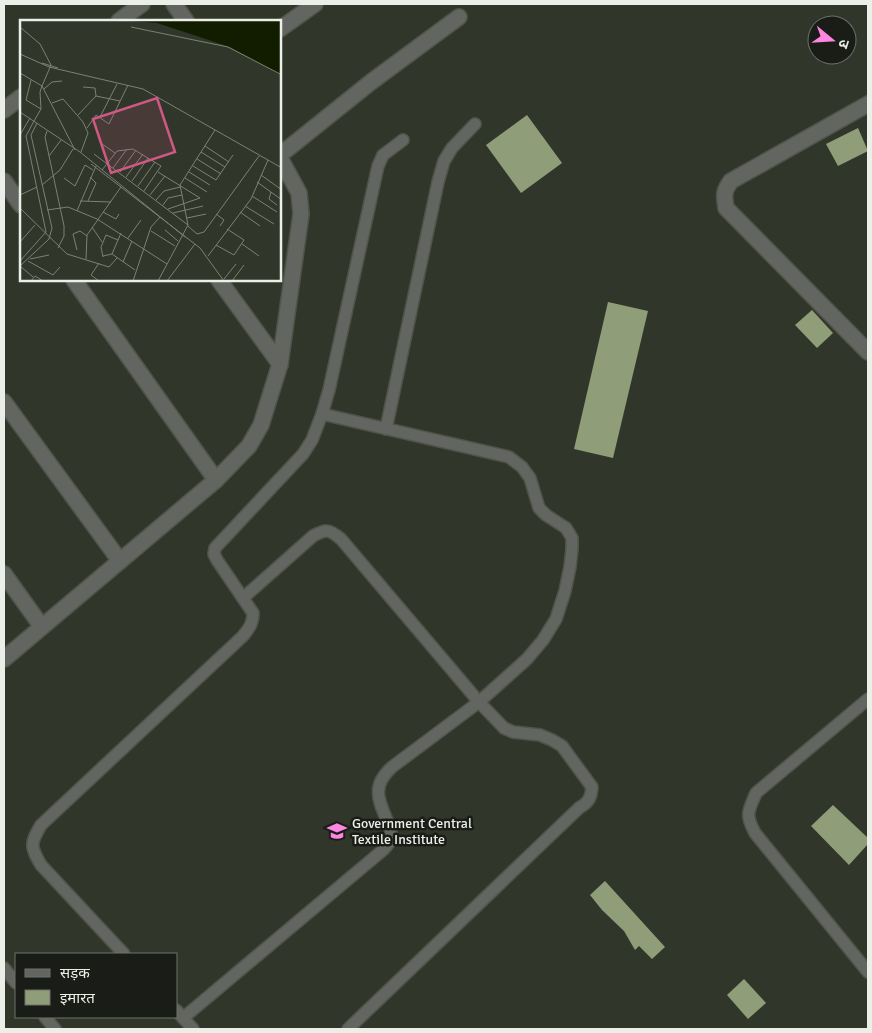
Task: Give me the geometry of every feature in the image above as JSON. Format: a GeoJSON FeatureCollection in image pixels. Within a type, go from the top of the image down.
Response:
{"type":"FeatureCollection","features":[{"type":"Feature","properties":{"kind":"street"},"geometry":{"type":"LineString","coordinates":[[120,20],[142,4]]}},
{"type":"Feature","properties":{"kind":"street"},"geometry":{"type":"LineString","coordinates":[[174,4],[185,20]]}},
{"type":"Feature","properties":{"kind":"street"},"geometry":{"type":"LineString","coordinates":[[281,28],[315,4]]}},
{"type":"Feature","properties":{"kind":"street"},"geometry":{"type":"LineString","coordinates":[[281,156],[370,82],[459,17]]}},
{"type":"Feature","properties":{"kind":"street"},"geometry":{"type":"LineString","coordinates":[[4,110],[20,98]]}},
{"type":"Feature","properties":{"kind":"street"},"geometry":{"type":"LineString","coordinates":[[867,107],[731,181],[725,190],[724,198],[726,208],[868,352]]}},
{"type":"Feature","properties":{"kind":"street"},"geometry":{"type":"LineString","coordinates":[[4,659],[216,480],[249,446],[261,425],[280,364],[301,214],[299,192],[281,159]]}},
{"type":"Feature","properties":{"kind":"street"},"geometry":{"type":"LineString","coordinates":[[4,180],[20,204]]}},
{"type":"Feature","properties":{"kind":"street"},"geometry":{"type":"LineString","coordinates":[[75,281],[216,480]]}},
{"type":"Feature","properties":{"kind":"street"},"geometry":{"type":"LineString","coordinates":[[220,281],[280,364]]}},
{"type":"Feature","properties":{"kind":"street"},"geometry":{"type":"LineString","coordinates":[[4,402],[120,561]]}},
{"type":"Feature","properties":{"kind":"street"},"geometry":{"type":"LineString","coordinates":[[4,574],[42,627]]}},
{"type":"Feature","properties":{"kind":"lane"},"geometry":{"type":"LineString","coordinates":[[386,429],[444,161],[452,148],[475,124]]}},
{"type":"Feature","properties":{"kind":"lane"},"geometry":{"type":"LineString","coordinates":[[123,953],[41,864],[33,850],[33,839],[41,825],[243,636],[253,620],[253,613],[217,560],[214,554],[215,548],[303,454],[312,440],[329,390],[378,166],[383,155],[403,140]]}},
{"type":"Feature","properties":{"kind":"lane"},"geometry":{"type":"LineString","coordinates":[[193,1029],[180,1014],[382,850],[390,841],[391,830],[378,795],[380,780],[392,767],[480,702],[527,658],[543,640],[556,619],[565,591],[570,567],[572,538],[566,528],[539,508],[530,478],[522,467],[509,457],[322,414]]}},
{"type":"Feature","properties":{"kind":"lane"},"geometry":{"type":"LineString","coordinates":[[243,598],[313,536],[324,530],[332,532],[341,539],[504,728],[513,732],[540,735],[562,746],[592,786],[587,802],[348,1029]]}},
{"type":"Feature","properties":{"kind":"lane"},"geometry":{"type":"LineString","coordinates":[[868,699],[756,793],[748,810],[749,822],[756,833],[868,972]]}},
{"type":"Feature","properties":{"kind":"lane"},"geometry":{"type":"LineString","coordinates":[[4,968],[15,982]]}},
{"type":"Feature","properties":{"kind":"lane"},"geometry":{"type":"LineString","coordinates":[[45,1018],[55,1029]]}},
{"type":"Feature","properties":{"kind":"building"},"geometry":{"type":"Polygon","coordinates":[[[527,115],[562,163],[521,193],[486,145],[527,115]]]}},
{"type":"Feature","properties":{"kind":"building"},"geometry":{"type":"Polygon","coordinates":[[[858,128],[868,151],[838,166],[826,144],[858,128]]]}},
{"type":"Feature","properties":{"kind":"building"},"geometry":{"type":"Polygon","coordinates":[[[608,302],[648,311],[613,458],[574,449],[608,302]]]}},
{"type":"Feature","properties":{"kind":"building"},"geometry":{"type":"Polygon","coordinates":[[[812,310],[833,333],[817,348],[795,325],[812,310]]]}},
{"type":"Feature","properties":{"kind":"building"},"geometry":{"type":"Polygon","coordinates":[[[833,805],[868,838],[868,844],[849,865],[811,826],[833,805]]]}},
{"type":"Feature","properties":{"kind":"building"},"geometry":{"type":"Polygon","coordinates":[[[605,881],[665,947],[652,959],[639,946],[635,950],[624,931],[602,910],[590,895],[605,881]]]}},
{"type":"Feature","properties":{"kind":"building"},"geometry":{"type":"Polygon","coordinates":[[[744,979],[766,1003],[748,1019],[727,995],[744,979]]]}},
{"type":"Feature","properties":{"kind":"place","name":"Government Central Textile Institute"},"geometry":{"type":"Point","coordinates":[337,831]}}]}
